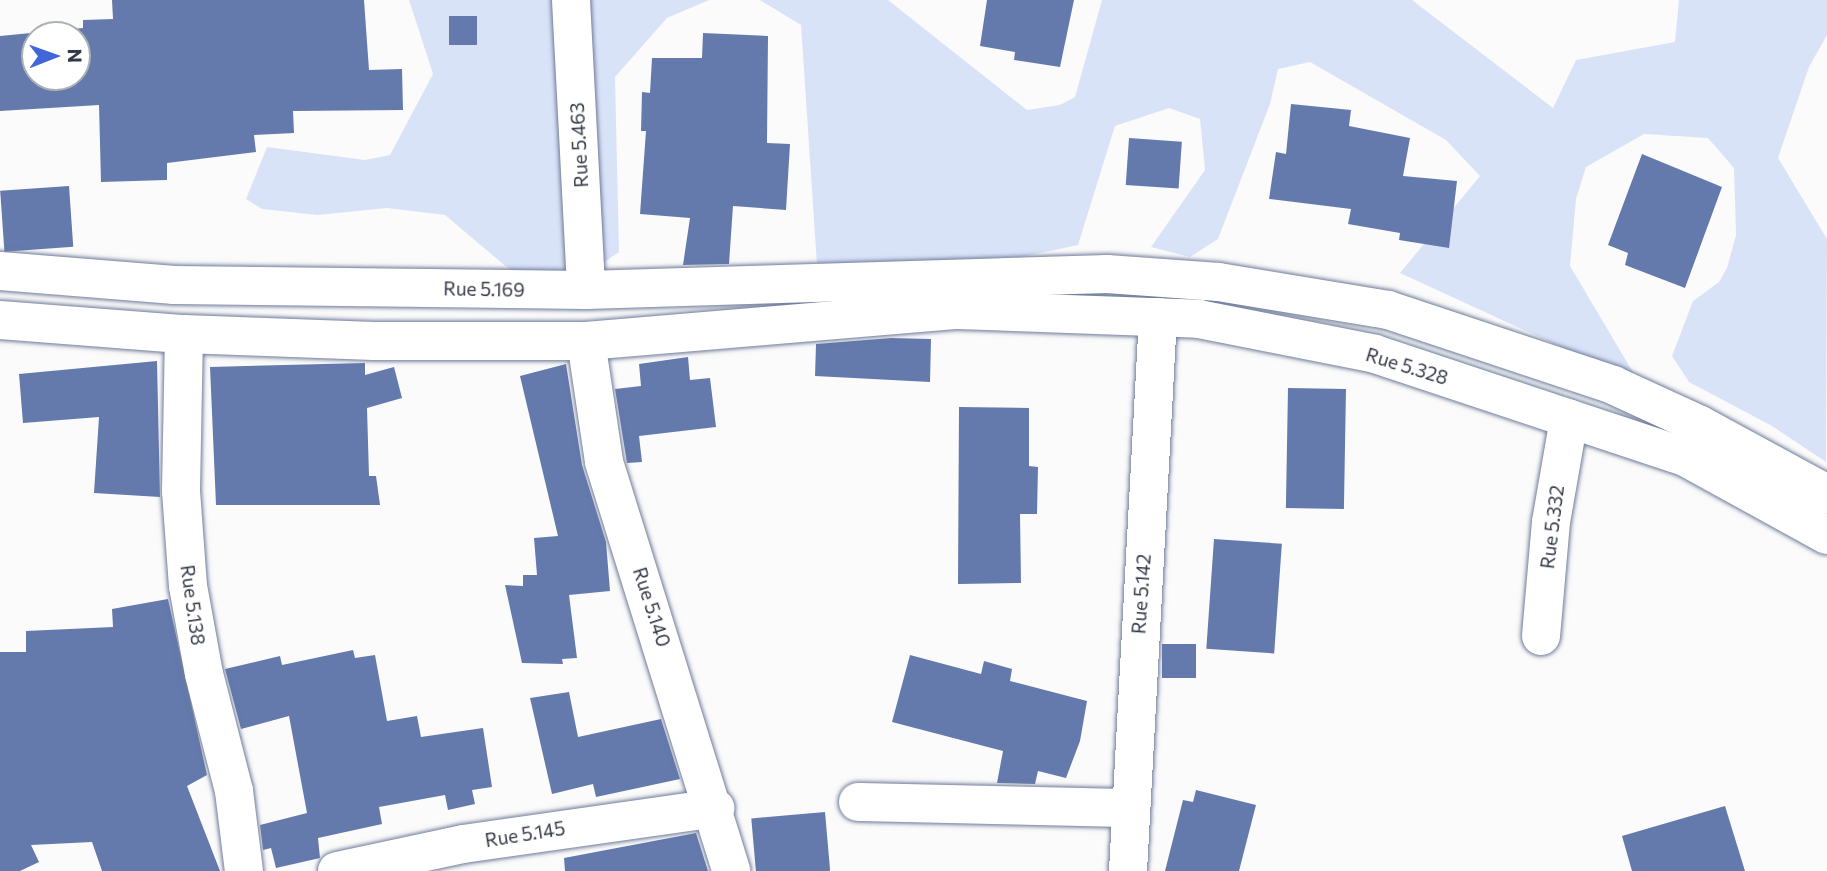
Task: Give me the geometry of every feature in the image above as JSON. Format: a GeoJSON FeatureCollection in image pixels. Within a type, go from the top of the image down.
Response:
{"type":"FeatureCollection","features":[{"type":"Feature","properties":{"kind":"main road","name":"Rue 5.463"},"geometry":{"type":"LineString","coordinates":[[571,0],[586,290]]}},
{"type":"Feature","properties":{"kind":"main road","name":"Rue 5.169"},"geometry":{"type":"LineString","coordinates":[[0,271],[174,285],[963,293]]}},
{"type":"Feature","properties":{"kind":"main road"},"geometry":{"type":"LineString","coordinates":[[0,320],[184,334],[374,341],[586,341],[1107,274],[1194,280],[1388,310],[1612,385],[1700,425],[1827,494]]}},
{"type":"Feature","properties":{"kind":"main road","name":"Rue 5.328"},"geometry":{"type":"LineString","coordinates":[[963,293],[1158,317],[1199,319],[1374,354],[1687,458],[1827,535]]}},
{"type":"Feature","properties":{"kind":"main road","name":"Rue 5.142"},"geometry":{"type":"LineString","coordinates":[[1128,871],[1128,808],[1158,317]]}},
{"type":"Feature","properties":{"kind":"main road","name":"Rue 5.138"},"geometry":{"type":"LineString","coordinates":[[184,334],[181,491],[188,586],[204,674],[234,791],[244,871]]}},
{"type":"Feature","properties":{"kind":"main road","name":"Rue 5.140"},"geometry":{"type":"LineString","coordinates":[[586,341],[604,462],[715,808],[731,871]]}},
{"type":"Feature","properties":{"kind":"main road","name":"Rue 5.332"},"geometry":{"type":"LineString","coordinates":[[1541,636],[1551,522],[1569,419]]}},
{"type":"Feature","properties":{"kind":"main road"},"geometry":{"type":"LineString","coordinates":[[858,802],[1128,808]]}},
{"type":"Feature","properties":{"kind":"main road","name":"Rue 5.145"},"geometry":{"type":"LineString","coordinates":[[337,871],[463,844],[715,808]]}},
{"type":"Feature","properties":{"kind":"shaded area"},"geometry":{"type":"Polygon","coordinates":[[[409,0],[709,0],[667,18],[615,77],[619,252],[591,271],[528,285],[445,215],[387,208],[317,215],[262,209],[246,199],[267,147],[365,160],[390,155],[433,74],[409,0]]]}},
{"type":"Feature","properties":{"kind":"shaded area"},"geometry":{"type":"Polygon","coordinates":[[[760,0],[888,0],[1027,110],[1060,105],[1075,97],[1102,0],[1412,0],[1553,108],[1576,60],[1675,42],[1679,0],[1827,0],[1827,35],[1809,67],[1778,158],[1827,239],[1826,462],[1772,426],[1689,382],[1672,356],[1693,301],[1719,282],[1727,268],[1736,235],[1734,168],[1708,138],[1644,134],[1586,167],[1576,199],[1570,266],[1634,374],[1602,366],[1400,273],[1480,176],[1446,140],[1310,62],[1278,69],[1270,104],[1218,239],[1190,257],[1151,247],[1205,170],[1200,119],[1169,108],[1115,126],[1078,245],[847,294],[818,280],[801,25],[760,0]]]}},
{"type":"Feature","properties":{"kind":"building"},"geometry":{"type":"Polygon","coordinates":[[[112,0],[364,0],[369,70],[402,69],[403,110],[293,111],[294,133],[254,135],[256,152],[167,163],[167,180],[101,182],[99,105],[0,111],[0,36],[21,34],[21,91],[91,91],[91,21],[83,20],[113,19],[112,0]]]}},
{"type":"Feature","properties":{"kind":"building"},"geometry":{"type":"Polygon","coordinates":[[[987,0],[1074,0],[1060,67],[1014,60],[1015,52],[980,46],[987,0]]]}},
{"type":"Feature","properties":{"kind":"building"},"geometry":{"type":"Polygon","coordinates":[[[449,16],[477,16],[477,45],[449,45],[449,16]]]}},
{"type":"Feature","properties":{"kind":"building"},"geometry":{"type":"Polygon","coordinates":[[[703,33],[768,36],[767,143],[790,144],[786,210],[733,206],[729,264],[683,265],[690,218],[640,214],[646,131],[641,131],[642,92],[650,93],[652,58],[702,58],[703,33]]]}},
{"type":"Feature","properties":{"kind":"building"},"geometry":{"type":"Polygon","coordinates":[[[1291,104],[1351,110],[1349,126],[1410,138],[1403,176],[1457,181],[1449,248],[1399,240],[1400,233],[1348,224],[1351,209],[1269,199],[1276,152],[1286,154],[1291,104]]]}},
{"type":"Feature","properties":{"kind":"building"},"geometry":{"type":"Polygon","coordinates":[[[1129,138],[1182,142],[1179,189],[1126,185],[1129,138]]]}},
{"type":"Feature","properties":{"kind":"building"},"geometry":{"type":"Polygon","coordinates":[[[1642,154],[1722,187],[1685,288],[1625,265],[1628,253],[1608,245],[1642,154]]]}},
{"type":"Feature","properties":{"kind":"building"},"geometry":{"type":"Polygon","coordinates":[[[69,186],[73,247],[4,252],[0,191],[69,186]]]}},
{"type":"Feature","properties":{"kind":"building"},"geometry":{"type":"Polygon","coordinates":[[[891,338],[931,339],[930,382],[815,376],[816,344],[891,338]]]}},
{"type":"Feature","properties":{"kind":"building"},"geometry":{"type":"Polygon","coordinates":[[[688,357],[690,380],[710,378],[716,427],[639,436],[642,462],[627,463],[615,389],[641,386],[639,364],[688,357]]]}},
{"type":"Feature","properties":{"kind":"building"},"geometry":{"type":"Polygon","coordinates":[[[157,361],[160,497],[94,493],[99,417],[23,423],[19,374],[157,361]]]}},
{"type":"Feature","properties":{"kind":"building"},"geometry":{"type":"Polygon","coordinates":[[[365,363],[365,375],[394,367],[402,398],[367,408],[369,476],[376,476],[380,505],[216,505],[210,367],[365,363]]]}},
{"type":"Feature","properties":{"kind":"building"},"geometry":{"type":"Polygon","coordinates":[[[566,364],[582,465],[606,542],[610,591],[569,595],[577,658],[562,659],[563,664],[522,663],[505,585],[523,586],[523,575],[537,575],[534,538],[558,536],[520,376],[566,364]]]}},
{"type":"Feature","properties":{"kind":"building"},"geometry":{"type":"Polygon","coordinates":[[[1288,388],[1346,389],[1344,509],[1286,508],[1288,388]]]}},
{"type":"Feature","properties":{"kind":"building"},"geometry":{"type":"Polygon","coordinates":[[[959,407],[1029,408],[1029,466],[1038,467],[1037,514],[1020,514],[1021,583],[958,584],[959,407]]]}},
{"type":"Feature","properties":{"kind":"building"},"geometry":{"type":"Polygon","coordinates":[[[1214,539],[1282,544],[1274,653],[1206,649],[1214,539]]]}},
{"type":"Feature","properties":{"kind":"building"},"geometry":{"type":"Polygon","coordinates":[[[168,599],[207,775],[187,786],[220,871],[102,871],[92,842],[31,845],[39,862],[20,871],[0,871],[0,652],[26,652],[26,631],[113,627],[112,609],[168,599]]]}},
{"type":"Feature","properties":{"kind":"building"},"geometry":{"type":"Polygon","coordinates":[[[1162,644],[1196,644],[1196,678],[1162,678],[1162,644]]]}},
{"type":"Feature","properties":{"kind":"building"},"geometry":{"type":"Polygon","coordinates":[[[353,650],[355,658],[375,655],[387,721],[417,716],[421,737],[483,728],[492,787],[472,790],[475,804],[448,810],[445,795],[379,807],[382,824],[318,838],[320,858],[276,868],[271,848],[263,850],[260,825],[307,813],[289,716],[241,729],[225,669],[280,656],[282,665],[353,650]]]}},
{"type":"Feature","properties":{"kind":"building"},"geometry":{"type":"Polygon","coordinates":[[[910,655],[981,674],[984,661],[1012,669],[1010,681],[1087,701],[1080,741],[1066,778],[1038,771],[1035,784],[997,783],[1003,751],[892,722],[910,655]]]}},
{"type":"Feature","properties":{"kind":"building"},"geometry":{"type":"Polygon","coordinates":[[[569,692],[578,737],[661,719],[680,779],[596,797],[593,784],[552,794],[530,698],[569,692]]]}},
{"type":"Feature","properties":{"kind":"building"},"geometry":{"type":"Polygon","coordinates":[[[1196,790],[1256,805],[1239,871],[1165,871],[1183,800],[1193,802],[1196,790]]]}},
{"type":"Feature","properties":{"kind":"building"},"geometry":{"type":"Polygon","coordinates":[[[1725,806],[1745,871],[1632,871],[1622,836],[1725,806]]]}},
{"type":"Feature","properties":{"kind":"building"},"geometry":{"type":"Polygon","coordinates":[[[825,812],[830,871],[756,871],[751,818],[825,812]]]}},
{"type":"Feature","properties":{"kind":"building"},"geometry":{"type":"Polygon","coordinates":[[[696,833],[708,871],[565,871],[564,858],[696,833]]]}}]}
